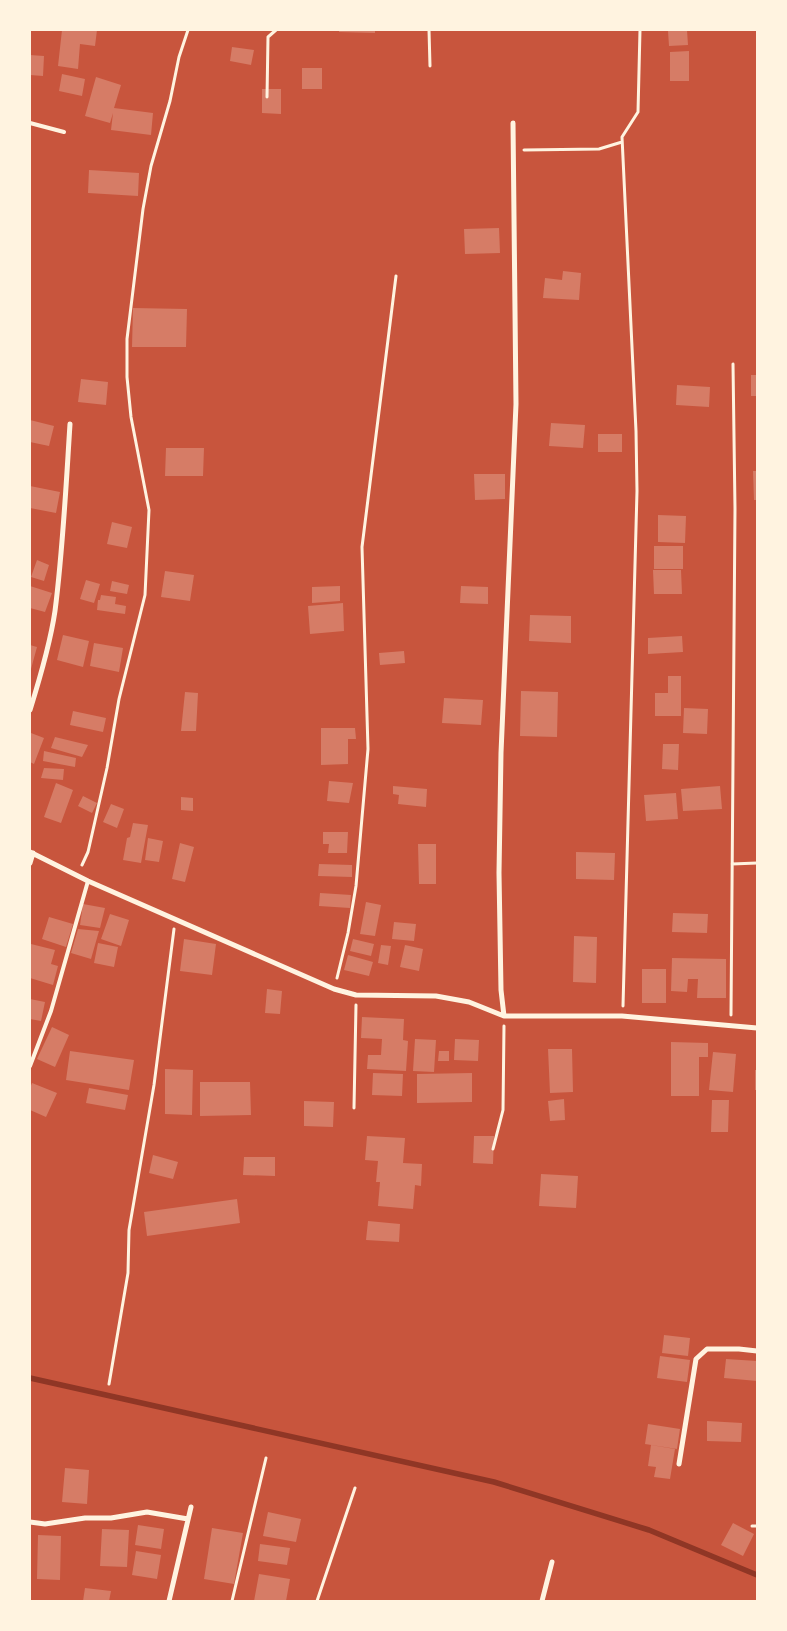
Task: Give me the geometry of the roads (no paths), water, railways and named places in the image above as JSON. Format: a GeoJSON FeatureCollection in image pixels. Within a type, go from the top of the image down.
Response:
{"type":"FeatureCollection","features":[{"type":"Feature","properties":{"kind":"street"},"geometry":{"type":"LineString","coordinates":[[504,1016],[501,990],[499,873],[501,753],[516,404],[513,123]]}},
{"type":"Feature","properties":{"kind":"street"},"geometry":{"type":"LineString","coordinates":[[30,710],[41,675],[55,612],[70,424]]}},
{"type":"Feature","properties":{"kind":"street"},"geometry":{"type":"LineString","coordinates":[[30,862],[31,853],[88,881],[334,989],[356,994],[436,996],[469,1002],[504,1016],[622,1016],[757,1028]]}},
{"type":"Feature","properties":{"kind":"street"},"geometry":{"type":"LineString","coordinates":[[679,1464],[696,1359],[707,1349],[739,1348],[757,1352]]}},
{"type":"Feature","properties":{"kind":"street"},"geometry":{"type":"LineString","coordinates":[[169,1601],[191,1507]]}},
{"type":"Feature","properties":{"kind":"street"},"geometry":{"type":"LineString","coordinates":[[30,1522],[46,1524],[85,1518],[111,1518],[147,1512],[188,1519]]}},
{"type":"Feature","properties":{"kind":"street"},"geometry":{"type":"LineString","coordinates":[[542,1601],[552,1562]]}},
{"type":"Feature","properties":{"kind":"lane"},"geometry":{"type":"LineString","coordinates":[[30,123],[64,132]]}},
{"type":"Feature","properties":{"kind":"lane"},"geometry":{"type":"LineString","coordinates":[[30,1066],[51,1011],[88,881]]}},
{"type":"Feature","properties":{"kind":"waterway"},"geometry":{"type":"LineString","coordinates":[[30,1378],[494,1482],[649,1530],[757,1575]]}}]}
